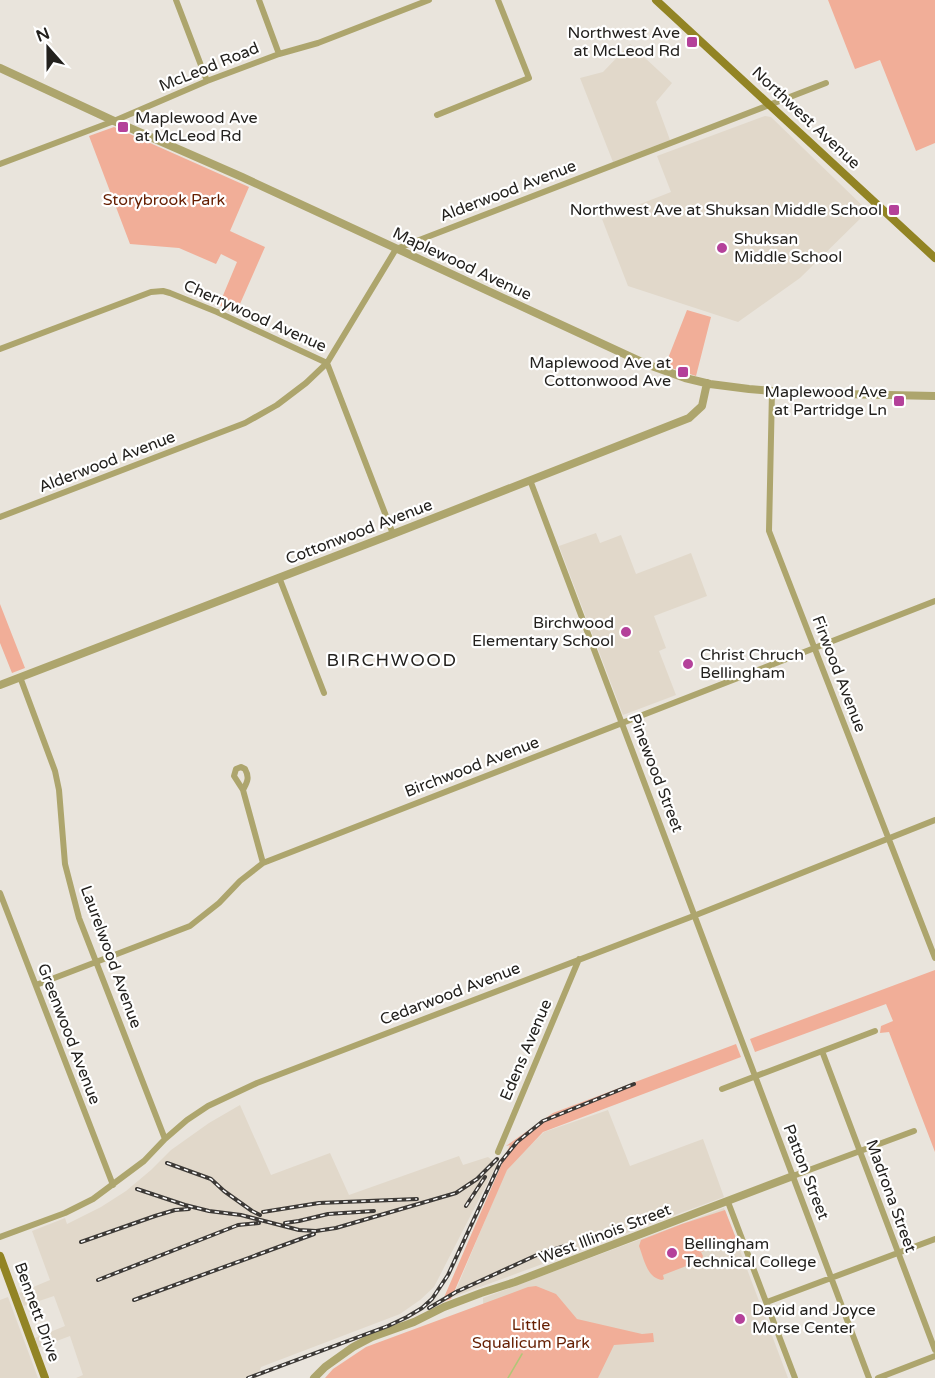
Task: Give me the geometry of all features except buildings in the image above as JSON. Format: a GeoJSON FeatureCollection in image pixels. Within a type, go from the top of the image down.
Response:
{"type":"FeatureCollection","features":[{"type":"Feature","properties":{"kind":"main road","name":"Northwest Avenue"},"geometry":{"type":"LineString","coordinates":[[656,0],[935,258]]}},
{"type":"Feature","properties":{"kind":"main road","name":"Bennett Drive"},"geometry":{"type":"LineString","coordinates":[[0,1256],[45,1378]]}},
{"type":"Feature","properties":{"kind":"street"},"geometry":{"type":"LineString","coordinates":[[176,0],[207,81]]}},
{"type":"Feature","properties":{"kind":"street"},"geometry":{"type":"LineString","coordinates":[[259,0],[279,54]]}},
{"type":"Feature","properties":{"kind":"street","name":"McLeod Road"},"geometry":{"type":"LineString","coordinates":[[0,164],[114,121],[207,81],[279,54],[318,43],[429,0]]}},
{"type":"Feature","properties":{"kind":"street"},"geometry":{"type":"LineString","coordinates":[[437,115],[530,78],[498,0]]}},
{"type":"Feature","properties":{"kind":"street","name":"Maplewood Avenue"},"geometry":{"type":"LineString","coordinates":[[0,68],[646,364],[685,378],[735,388],[772,391],[935,396]]}},
{"type":"Feature","properties":{"kind":"street","name":"Alderwood Avenue"},"geometry":{"type":"LineString","coordinates":[[0,517],[245,423],[277,405],[306,383],[327,363],[396,249],[826,83]]}},
{"type":"Feature","properties":{"kind":"street","name":"Cherrywood Avenue"},"geometry":{"type":"LineString","coordinates":[[0,349],[151,292],[163,291],[217,312],[327,363],[393,534]]}},
{"type":"Feature","properties":{"kind":"street","name":"Cottonwood Avenue"},"geometry":{"type":"LineString","coordinates":[[0,685],[689,418],[702,406],[707,383]]}},
{"type":"Feature","properties":{"kind":"street","name":"Firwood Avenue"},"geometry":{"type":"LineString","coordinates":[[772,391],[769,531],[935,958]]}},
{"type":"Feature","properties":{"kind":"street","name":"Pinewood Street"},"geometry":{"type":"LineString","coordinates":[[530,480],[756,1076]]}},
{"type":"Feature","properties":{"kind":"street"},"geometry":{"type":"LineString","coordinates":[[279,577],[324,693]]}},
{"type":"Feature","properties":{"kind":"street","name":"Birchwood Avenue"},"geometry":{"type":"LineString","coordinates":[[36,986],[190,926],[263,863],[935,601]]}},
{"type":"Feature","properties":{"kind":"street","name":"Laurelwood Avenue"},"geometry":{"type":"LineString","coordinates":[[20,677],[55,771],[59,790],[65,864],[79,918],[165,1139]]}},
{"type":"Feature","properties":{"kind":"street"},"geometry":{"type":"LineString","coordinates":[[243,790],[263,863]]}},
{"type":"Feature","properties":{"kind":"street","name":"Cedarwood Avenue"},"geometry":{"type":"LineString","coordinates":[[0,1238],[65,1213],[93,1199],[144,1161],[187,1120],[208,1106],[257,1083],[696,915],[935,820]]}},
{"type":"Feature","properties":{"kind":"street","name":"Greenwood Avenue"},"geometry":{"type":"LineString","coordinates":[[0,893],[112,1185]]}},
{"type":"Feature","properties":{"kind":"street","name":"Edens Avenue"},"geometry":{"type":"LineString","coordinates":[[498,1152],[579,959]]}},
{"type":"Feature","properties":{"kind":"street"},"geometry":{"type":"LineString","coordinates":[[722,1089],[875,1031]]}},
{"type":"Feature","properties":{"kind":"street","name":"Madrona Street"},"geometry":{"type":"LineString","coordinates":[[822,1051],[935,1350]]}},
{"type":"Feature","properties":{"kind":"street","name":"Patton Street"},"geometry":{"type":"LineString","coordinates":[[756,1076],[869,1378]]}},
{"type":"Feature","properties":{"kind":"street","name":"West Illinois Street"},"geometry":{"type":"LineString","coordinates":[[314,1378],[353,1347],[444,1307],[914,1131]]}},
{"type":"Feature","properties":{"kind":"street"},"geometry":{"type":"LineString","coordinates":[[728,1202],[795,1378]]}},
{"type":"Feature","properties":{"kind":"street"},"geometry":{"type":"LineString","coordinates":[[767,1302],[935,1239]]}},
{"type":"Feature","properties":{"kind":"street"},"geometry":{"type":"LineString","coordinates":[[878,1378],[935,1356]]}},
{"type":"Feature","properties":{"kind":"shaded area"},"geometry":{"type":"Polygon","coordinates":[[[630,44],[672,83],[656,102],[670,140],[613,162],[580,78],[603,72],[630,44]]]}},
{"type":"Feature","properties":{"kind":"shaded area","name":"Shuksan Middle School"},"geometry":{"type":"Polygon","coordinates":[[[765,116],[771,117],[868,211],[800,278],[738,322],[628,286],[602,219],[671,192],[657,156],[765,116]]]}},
{"type":"Feature","properties":{"kind":"shaded area","name":"Birchwood Elementary School"},"geometry":{"type":"Polygon","coordinates":[[[596,533],[600,543],[621,535],[636,574],[691,553],[707,596],[654,616],[666,648],[659,651],[676,695],[623,715],[559,546],[596,533]]]}},
{"type":"Feature","properties":{"kind":"shaded area"},"geometry":{"type":"Polygon","coordinates":[[[240,1105],[271,1175],[330,1153],[349,1195],[459,1156],[463,1165],[488,1157],[497,1164],[434,1287],[400,1314],[261,1367],[257,1378],[76,1378],[83,1375],[70,1336],[38,1348],[35,1338],[65,1326],[54,1296],[24,1306],[19,1293],[50,1280],[32,1231],[65,1218],[67,1224],[101,1207],[126,1191],[171,1150],[209,1123],[240,1105]]]}},
{"type":"Feature","properties":{"kind":"shaded area"},"geometry":{"type":"Polygon","coordinates":[[[608,1110],[630,1166],[703,1139],[724,1197],[453,1297],[507,1168],[544,1132],[608,1110]]]}},
{"type":"Feature","properties":{"kind":"shaded area","name":"Bellingham Technical College"},"geometry":{"type":"Polygon","coordinates":[[[724,1208],[788,1378],[486,1378],[483,1298],[724,1208]]]}},
{"type":"Feature","properties":{"kind":"shaded area"},"geometry":{"type":"Polygon","coordinates":[[[8,1297],[38,1378],[0,1378],[0,1300],[8,1297]]]}},
{"type":"Feature","properties":{"kind":"green space"},"geometry":{"type":"Polygon","coordinates":[[[828,0],[935,0],[935,143],[916,151],[880,60],[855,69],[828,0]]]}},
{"type":"Feature","properties":{"kind":"green space","name":"Storybrook Park"},"geometry":{"type":"Polygon","coordinates":[[[114,127],[249,187],[230,231],[265,247],[236,313],[219,305],[237,262],[221,254],[216,264],[179,248],[130,244],[89,136],[114,127]]]}},
{"type":"Feature","properties":{"kind":"green space"},"geometry":{"type":"Polygon","coordinates":[[[687,310],[711,317],[696,376],[665,366],[687,310]]]}},
{"type":"Feature","properties":{"kind":"green space"},"geometry":{"type":"Polygon","coordinates":[[[0,604],[25,668],[12,673],[0,643],[0,604]]]}},
{"type":"Feature","properties":{"kind":"green space"},"geometry":{"type":"Polygon","coordinates":[[[935,970],[935,1152],[889,1032],[880,1033],[881,1026],[893,1021],[886,1004],[755,1052],[750,1039],[935,970]]]}},
{"type":"Feature","properties":{"kind":"green space"},"geometry":{"type":"Polygon","coordinates":[[[736,1044],[741,1057],[543,1132],[507,1170],[451,1299],[442,1302],[510,1145],[506,1146],[553,1113],[736,1044]]]}},
{"type":"Feature","properties":{"kind":"green space"},"geometry":{"type":"Polygon","coordinates":[[[725,1210],[738,1248],[731,1240],[701,1252],[703,1256],[699,1266],[696,1267],[694,1263],[663,1275],[662,1280],[649,1272],[639,1246],[641,1240],[725,1210]]]}},
{"type":"Feature","properties":{"kind":"green space","name":"Little Squalicum Park"},"geometry":{"type":"Polygon","coordinates":[[[536,1286],[556,1294],[577,1319],[642,1334],[653,1333],[654,1342],[614,1345],[598,1378],[325,1378],[333,1369],[366,1347],[536,1286]]]}},
{"type":"Feature","properties":{"kind":"waterway"},"geometry":{"type":"LineString","coordinates":[[508,1378],[522,1354]]}},
{"type":"Feature","properties":{"kind":"railway"},"geometry":{"type":"LineString","coordinates":[[248,1378],[388,1326],[422,1308],[432,1299],[448,1275],[500,1163],[517,1142],[543,1121],[634,1084]]}},
{"type":"Feature","properties":{"kind":"railway"},"geometry":{"type":"LineString","coordinates":[[137,1189],[209,1211],[241,1215],[299,1230],[316,1231],[336,1228],[456,1193],[477,1179],[497,1159]]}},
{"type":"Feature","properties":{"kind":"railway"},"geometry":{"type":"LineString","coordinates":[[167,1163],[211,1179],[224,1191],[260,1215]]}},
{"type":"Feature","properties":{"kind":"railway"},"geometry":{"type":"LineString","coordinates":[[466,1206],[485,1177]]}},
{"type":"Feature","properties":{"kind":"railway"},"geometry":{"type":"LineString","coordinates":[[263,1212],[319,1203],[417,1199]]}},
{"type":"Feature","properties":{"kind":"railway"},"geometry":{"type":"LineString","coordinates":[[81,1242],[155,1216],[175,1210],[189,1209]]}},
{"type":"Feature","properties":{"kind":"railway"},"geometry":{"type":"LineString","coordinates":[[285,1223],[328,1214],[374,1211]]}},
{"type":"Feature","properties":{"kind":"railway"},"geometry":{"type":"LineString","coordinates":[[98,1280],[238,1225],[259,1223]]}},
{"type":"Feature","properties":{"kind":"railway"},"geometry":{"type":"LineString","coordinates":[[134,1300],[314,1234]]}},
{"type":"Feature","properties":{"kind":"railway"},"geometry":{"type":"LineString","coordinates":[[429,1308],[456,1292],[539,1254],[565,1246]]}},
{"type":"Feature","properties":{"kind":"place","name":"Northwest Ave at McLeod Rd"},"geometry":{"type":"Point","coordinates":[692,42]}},
{"type":"Feature","properties":{"kind":"place","name":"Maplewood Ave at McLeod Rd"},"geometry":{"type":"Point","coordinates":[123,127]}},
{"type":"Feature","properties":{"kind":"place","name":"Northwest Ave at Shuksan Middle School"},"geometry":{"type":"Point","coordinates":[894,210]}},
{"type":"Feature","properties":{"kind":"place","name":"Shuksan Middle School"},"geometry":{"type":"Point","coordinates":[722,248]}},
{"type":"Feature","properties":{"kind":"place","name":"Maplewood Ave at Cottonwood Ave"},"geometry":{"type":"Point","coordinates":[683,372]}},
{"type":"Feature","properties":{"kind":"place","name":"Maplewood Ave at Partridge Ln"},"geometry":{"type":"Point","coordinates":[899,401]}},
{"type":"Feature","properties":{"kind":"place","name":"Birchwood Elementary School"},"geometry":{"type":"Point","coordinates":[626,632]}},
{"type":"Feature","properties":{"kind":"place","name":"Christ Chruch Bellingham"},"geometry":{"type":"Point","coordinates":[688,664]}},
{"type":"Feature","properties":{"kind":"place","name":"Bellingham Technical College"},"geometry":{"type":"Point","coordinates":[672,1253]}},
{"type":"Feature","properties":{"kind":"place","name":"David and Joyce Morse Center"},"geometry":{"type":"Point","coordinates":[740,1319]}},
{"type":"Feature","properties":{"kind":"district","name":"BIRCHWOOD"},"geometry":{"type":"Point","coordinates":[392,660]}}]}
